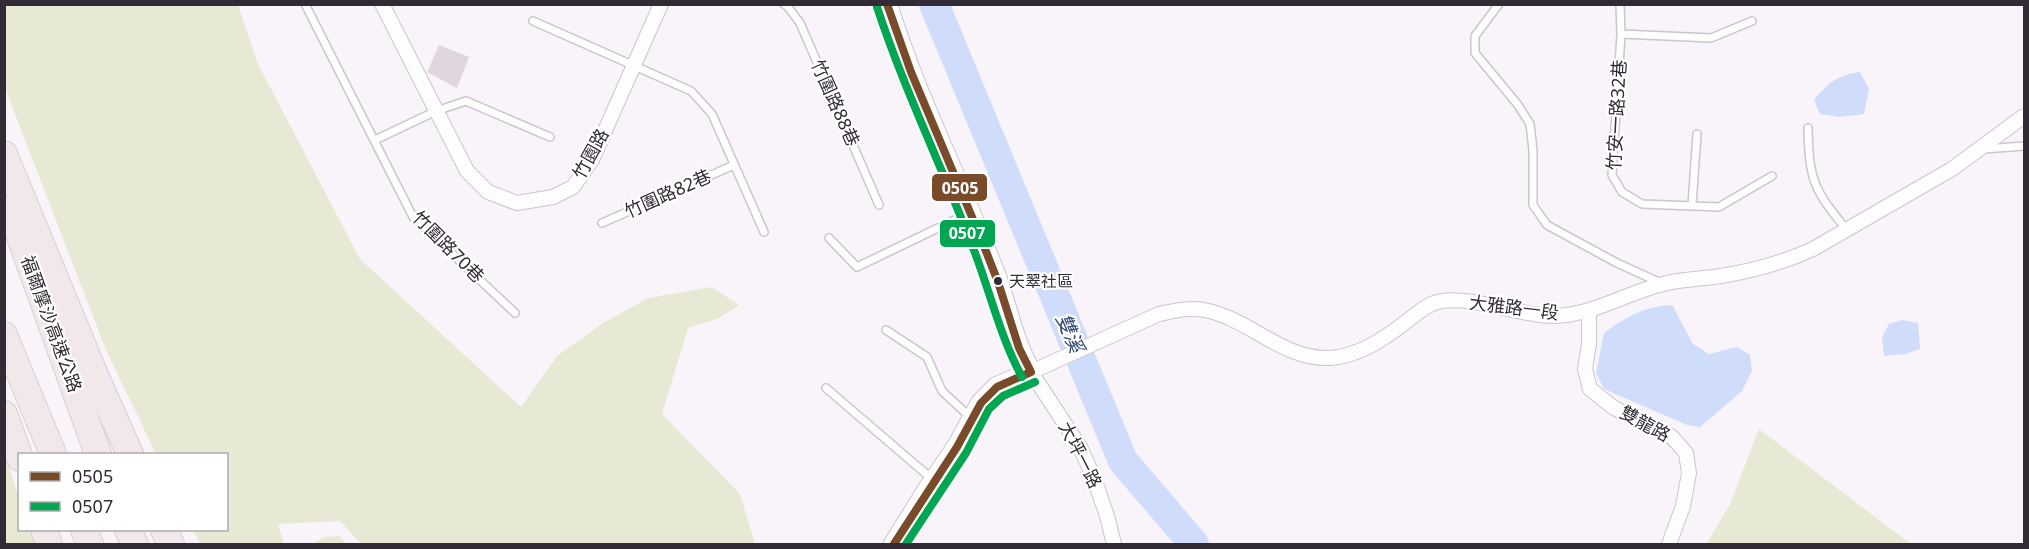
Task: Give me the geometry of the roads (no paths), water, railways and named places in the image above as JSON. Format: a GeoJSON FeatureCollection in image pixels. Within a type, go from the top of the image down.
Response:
{"type":"FeatureCollection","features":[{"type":"Feature","properties":{"kind":"highway"},"geometry":{"type":"LineString","coordinates":[[4,154],[130,453]]}},
{"type":"Feature","properties":{"kind":"highway","name":"福爾摩沙高速公路"},"geometry":{"type":"LineString","coordinates":[[4,194],[98,453]]}},
{"type":"Feature","properties":{"kind":"highway"},"geometry":{"type":"LineString","coordinates":[[4,334],[53,453]]}},
{"type":"Feature","properties":{"kind":"highway"},"geometry":{"type":"LineString","coordinates":[[4,414],[18,453]]}},
{"type":"Feature","properties":{"kind":"street","name":"竹園路"},"geometry":{"type":"LineString","coordinates":[[382,4],[467,171],[488,192],[517,203],[553,198],[573,187],[592,160],[661,4]]}},
{"type":"Feature","properties":{"kind":"street"},"geometry":{"type":"LineString","coordinates":[[887,4],[912,76],[994,270],[1020,354],[1039,368],[997,387],[981,403],[957,447],[894,544]]}},
{"type":"Feature","properties":{"kind":"street","name":"大雅路一段"},"geometry":{"type":"LineString","coordinates":[[1039,368],[1159,314],[1181,309],[1202,309],[1223,315],[1242,323],[1289,350],[1308,356],[1330,358],[1352,354],[1373,345],[1424,308],[1442,301],[1554,316],[1588,310],[1663,284],[1724,276],[1795,258],[1952,169],[2025,116]]}},
{"type":"Feature","properties":{"kind":"street","name":"雙龍路"},"geometry":{"type":"LineString","coordinates":[[1588,310],[1590,344],[1585,369],[1590,389],[1614,408],[1672,436],[1686,453],[1689,473],[1683,506],[1670,544]]}},
{"type":"Feature","properties":{"kind":"street","name":"大坪一路"},"geometry":{"type":"LineString","coordinates":[[1039,368],[1080,447],[1097,487],[1114,544]]}},
{"type":"Feature","properties":{"kind":"lane","name":"竹圍路70巷"},"geometry":{"type":"LineString","coordinates":[[305,4],[413,217],[515,313]]}},
{"type":"Feature","properties":{"kind":"lane","name":"竹圍路88巷"},"geometry":{"type":"LineString","coordinates":[[784,4],[800,23],[879,205]]}},
{"type":"Feature","properties":{"kind":"lane"},"geometry":{"type":"LineString","coordinates":[[1499,4],[1475,36],[1475,53],[1518,105],[1530,124],[1533,150],[1533,205],[1547,225],[1617,263],[1663,284]]}},
{"type":"Feature","properties":{"kind":"lane","name":"竹安一路32巷"},"geometry":{"type":"LineString","coordinates":[[1620,4],[1622,34],[1612,175],[1622,192],[1642,204],[1719,207],[1772,176]]}},
{"type":"Feature","properties":{"kind":"lane","name":"竹圍路82巷"},"geometry":{"type":"LineString","coordinates":[[533,21],[691,91],[712,114],[764,232]]}},
{"type":"Feature","properties":{"kind":"lane","name":"竹安一路32巷"},"geometry":{"type":"LineString","coordinates":[[1622,34],[1711,38],[1752,21]]}},
{"type":"Feature","properties":{"kind":"lane"},"geometry":{"type":"LineString","coordinates":[[375,140],[436,111],[466,101],[550,137]]}},
{"type":"Feature","properties":{"kind":"lane"},"geometry":{"type":"LineString","coordinates":[[1808,128],[1809,159],[1813,183],[1827,206],[1847,230]]}},
{"type":"Feature","properties":{"kind":"lane"},"geometry":{"type":"LineString","coordinates":[[1692,205],[1697,134]]}},
{"type":"Feature","properties":{"kind":"lane"},"geometry":{"type":"LineString","coordinates":[[1978,150],[2025,146]]}},
{"type":"Feature","properties":{"kind":"lane","name":"竹圍路82巷"},"geometry":{"type":"LineString","coordinates":[[602,223],[734,165]]}},
{"type":"Feature","properties":{"kind":"lane"},"geometry":{"type":"LineString","coordinates":[[829,238],[857,267],[970,213]]}},
{"type":"Feature","properties":{"kind":"lane"},"geometry":{"type":"LineString","coordinates":[[886,330],[927,357],[942,391],[972,419]]}},
{"type":"Feature","properties":{"kind":"lane"},"geometry":{"type":"LineString","coordinates":[[826,388],[933,481]]}},
{"type":"Feature","properties":{"kind":"water"},"geometry":{"type":"Polygon","coordinates":[[[1860,72],[1869,89],[1864,114],[1839,117],[1820,114],[1814,100],[1824,89],[1839,78],[1860,72]]]}},
{"type":"Feature","properties":{"kind":"water"},"geometry":{"type":"Polygon","coordinates":[[[1672,305],[1693,344],[1709,354],[1737,347],[1750,355],[1752,371],[1742,391],[1700,427],[1687,425],[1604,389],[1596,373],[1604,333],[1636,313],[1672,305]]]}},
{"type":"Feature","properties":{"kind":"water"},"geometry":{"type":"Polygon","coordinates":[[[1903,320],[1918,323],[1920,349],[1905,354],[1884,356],[1882,337],[1889,324],[1903,320]]]}},
{"type":"Feature","properties":{"kind":"waterway","name":"雙溪"},"geometry":{"type":"LineString","coordinates":[[934,4],[1123,461],[1194,544]]}},
{"type":"Feature","properties":{"kind":"place","name":"天翠社區"},"geometry":{"type":"Point","coordinates":[998,281]}}]}
